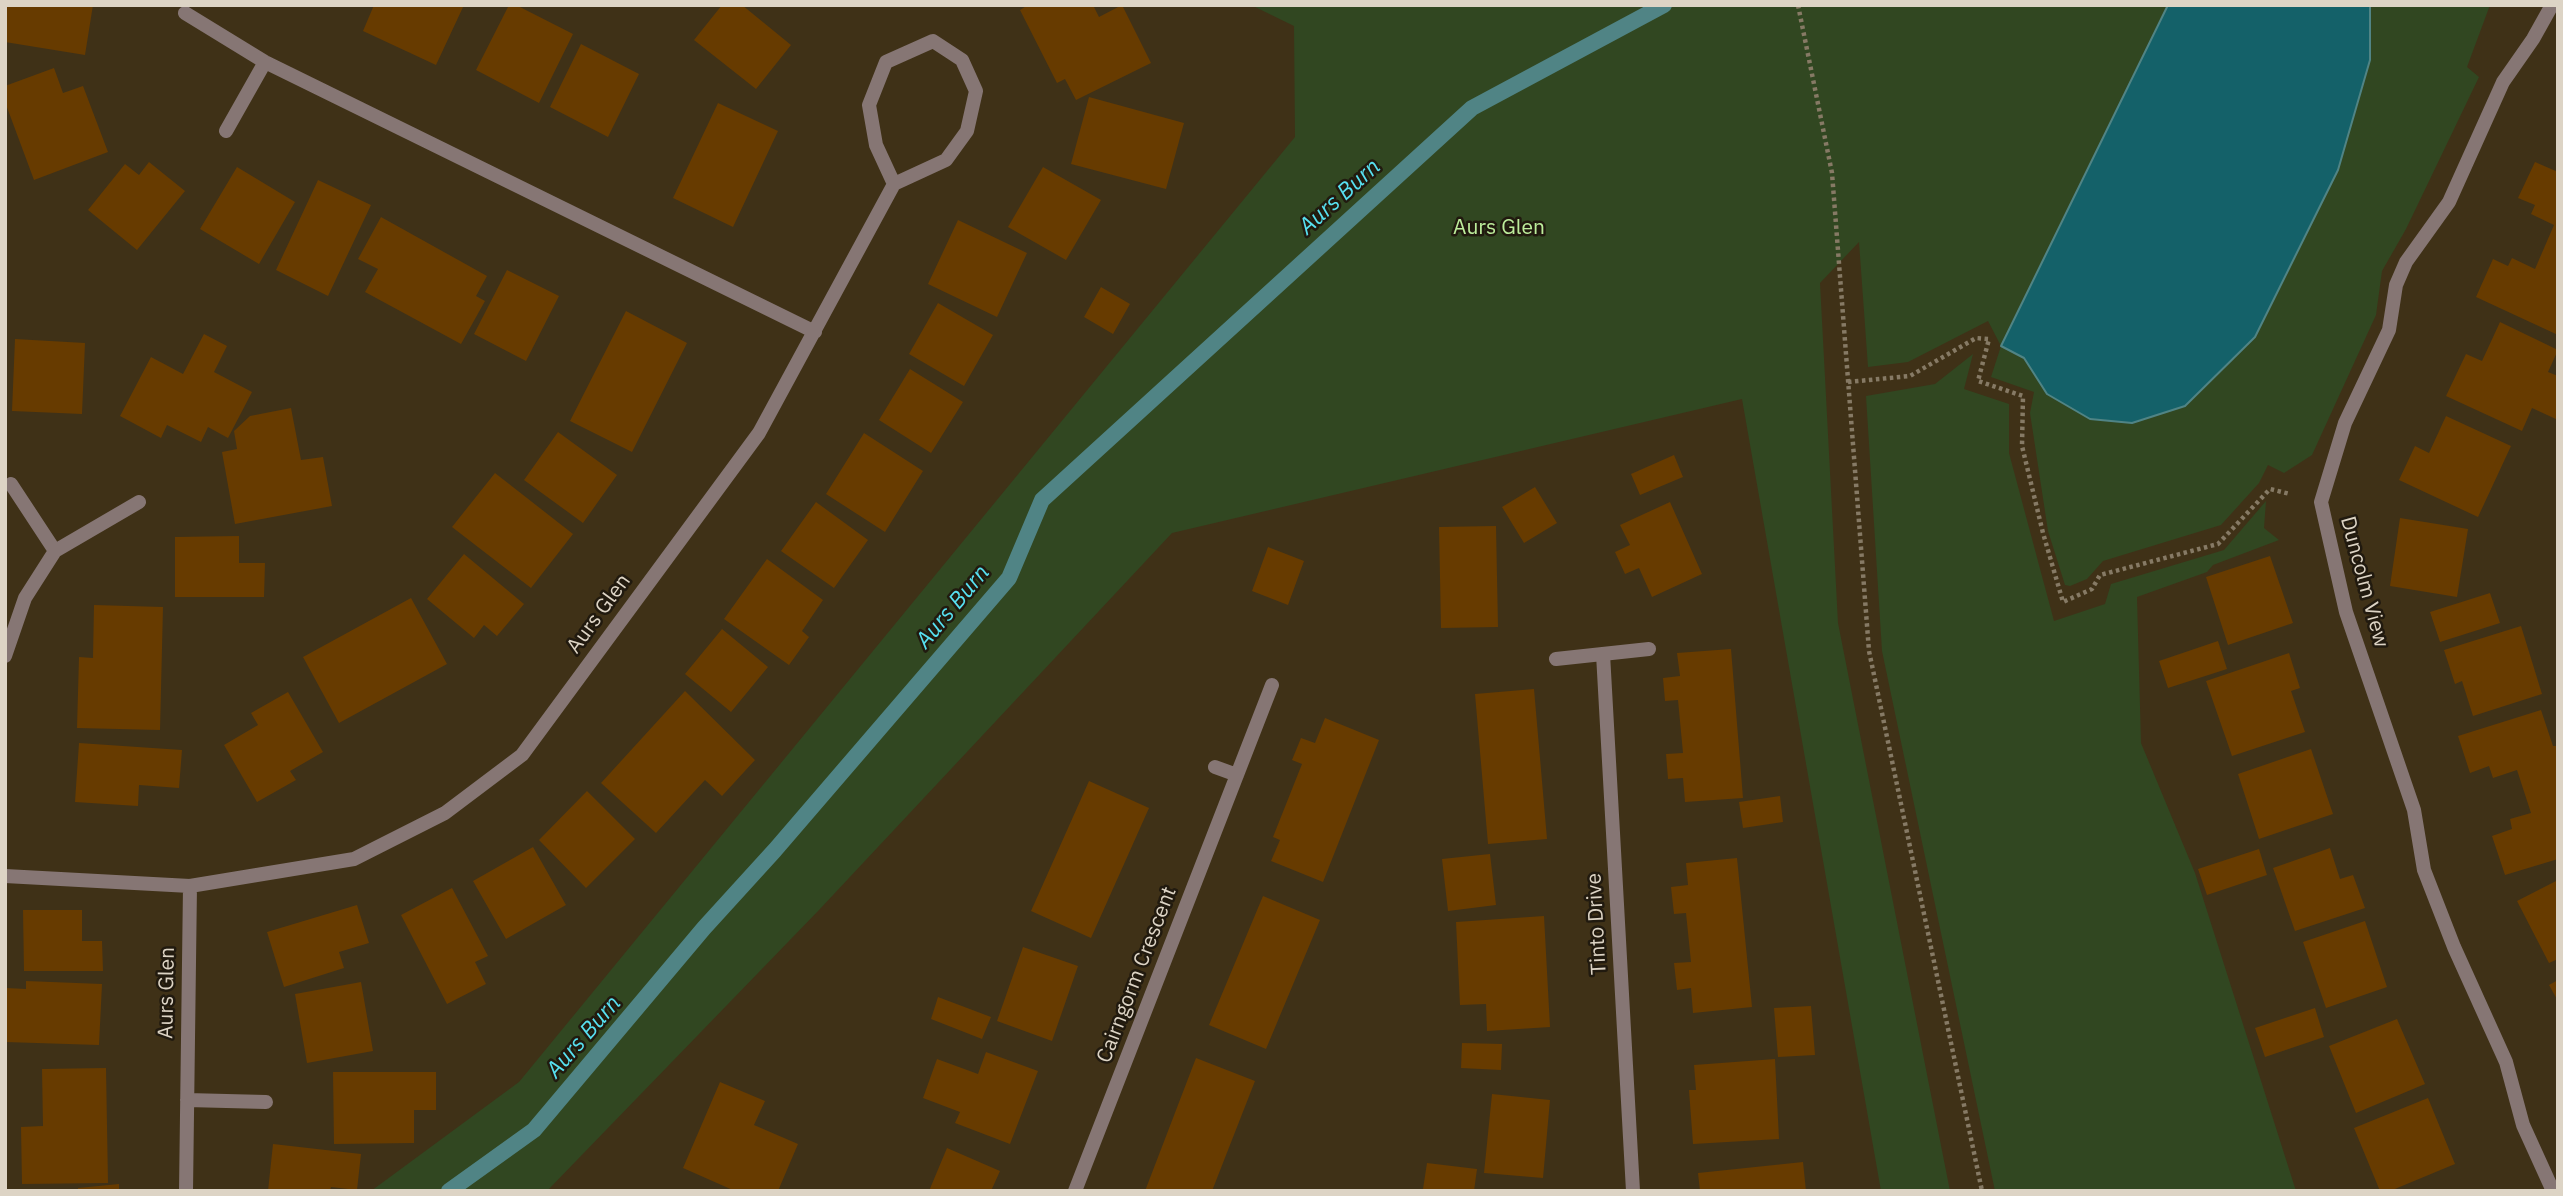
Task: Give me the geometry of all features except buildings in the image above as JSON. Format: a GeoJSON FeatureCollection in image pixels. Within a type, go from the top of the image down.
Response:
{"type":"FeatureCollection","features":[{"type":"Feature","properties":{"kind":"street","name":"Duncolm View"},"geometry":{"type":"LineString","coordinates":[[2553,5],[2503,82],[2449,202],[2406,262],[2396,285],[2389,330],[2346,423],[2321,502],[2346,612],[2414,810],[2424,870],[2454,947],[2506,1062],[2523,1125],[2553,1191]]}},
{"type":"Feature","properties":{"kind":"street"},"geometry":{"type":"LineString","coordinates":[[185,13],[265,62],[815,332]]}},
{"type":"Feature","properties":{"kind":"street"},"geometry":{"type":"LineString","coordinates":[[933,41],[962,60],[976,91],[967,131],[946,160],[894,184],[876,145],[869,104],[886,62],[933,41]]}},
{"type":"Feature","properties":{"kind":"street"},"geometry":{"type":"LineString","coordinates":[[226,131],[265,62]]}},
{"type":"Feature","properties":{"kind":"street","name":"Aurs Glen"},"geometry":{"type":"LineString","coordinates":[[5,876],[190,886],[354,859],[445,813],[522,755],[759,433],[894,184]]}},
{"type":"Feature","properties":{"kind":"street"},"geometry":{"type":"LineString","coordinates":[[11,484],[55,551]]}},
{"type":"Feature","properties":{"kind":"street"},"geometry":{"type":"LineString","coordinates":[[5,656],[25,598],[55,551],[139,502]]}},
{"type":"Feature","properties":{"kind":"street"},"geometry":{"type":"LineString","coordinates":[[1556,659],[1649,649]]}},
{"type":"Feature","properties":{"kind":"street","name":"Tinto Drive"},"geometry":{"type":"LineString","coordinates":[[1603,654],[1633,1191]]}},
{"type":"Feature","properties":{"kind":"street","name":"Cairngorm Crescent"},"geometry":{"type":"LineString","coordinates":[[1075,1191],[1272,685]]}},
{"type":"Feature","properties":{"kind":"street"},"geometry":{"type":"LineString","coordinates":[[1215,767],[1237,775]]}},
{"type":"Feature","properties":{"kind":"street","name":"Aurs Glen"},"geometry":{"type":"LineString","coordinates":[[186,1191],[190,886]]}},
{"type":"Feature","properties":{"kind":"street"},"geometry":{"type":"LineString","coordinates":[[187,1100],[266,1102]]}},
{"type":"Feature","properties":{"kind":"path"},"geometry":{"type":"LineString","coordinates":[[1798,5],[1832,173],[1869,651],[1982,1191]]}},
{"type":"Feature","properties":{"kind":"path"},"geometry":{"type":"LineString","coordinates":[[1848,382],[1910,376],[1976,338],[1989,338],[1978,381],[2023,396],[2022,446],[2063,602],[2092,589],[2100,575],[2218,544],[2270,489],[2321,502]]}},
{"type":"Feature","properties":{"kind":"green space","name":"Aurs Glen"},"geometry":{"type":"Polygon","coordinates":[[[1251,5],[2168,5],[2002,346],[2024,358],[2047,394],[2370,60],[2370,5],[2490,5],[2467,67],[2479,77],[2406,229],[2382,271],[2376,315],[2312,455],[2284,473],[2268,465],[2259,483],[2221,525],[2103,561],[2087,579],[2070,586],[2065,585],[2048,531],[2030,413],[2034,392],[1991,377],[2001,346],[1988,321],[1908,362],[1868,367],[1859,242],[1820,283],[1838,623],[1950,1191],[1881,1191],[1742,399],[1172,533],[819,910],[547,1191],[371,1191],[519,1082],[1295,137],[1294,26],[1251,5]]]}},
{"type":"Feature","properties":{"kind":"green space"},"geometry":{"type":"Polygon","coordinates":[[[1973,354],[1964,389],[2009,404],[2009,453],[2054,621],[2105,604],[2111,584],[2224,550],[2266,501],[2264,528],[2279,540],[2213,565],[2207,572],[2137,597],[2141,743],[2195,873],[2296,1191],[1995,1191],[1882,651],[1866,396],[1935,384],[1973,354]]]}},
{"type":"Feature","properties":{"kind":"water"},"geometry":{"type":"Polygon","coordinates":[[[2168,5],[2370,5],[2370,60],[2338,170],[2255,337],[2185,406],[2132,423],[2090,419],[2047,394],[2024,358],[2001,346],[2168,5]]]}},
{"type":"Feature","properties":{"kind":"waterway","name":"Aurs Burn"},"geometry":{"type":"LineString","coordinates":[[449,1191],[534,1130],[704,928],[775,850],[1009,578],[1042,500],[1472,108],[1664,5]]}}]}
